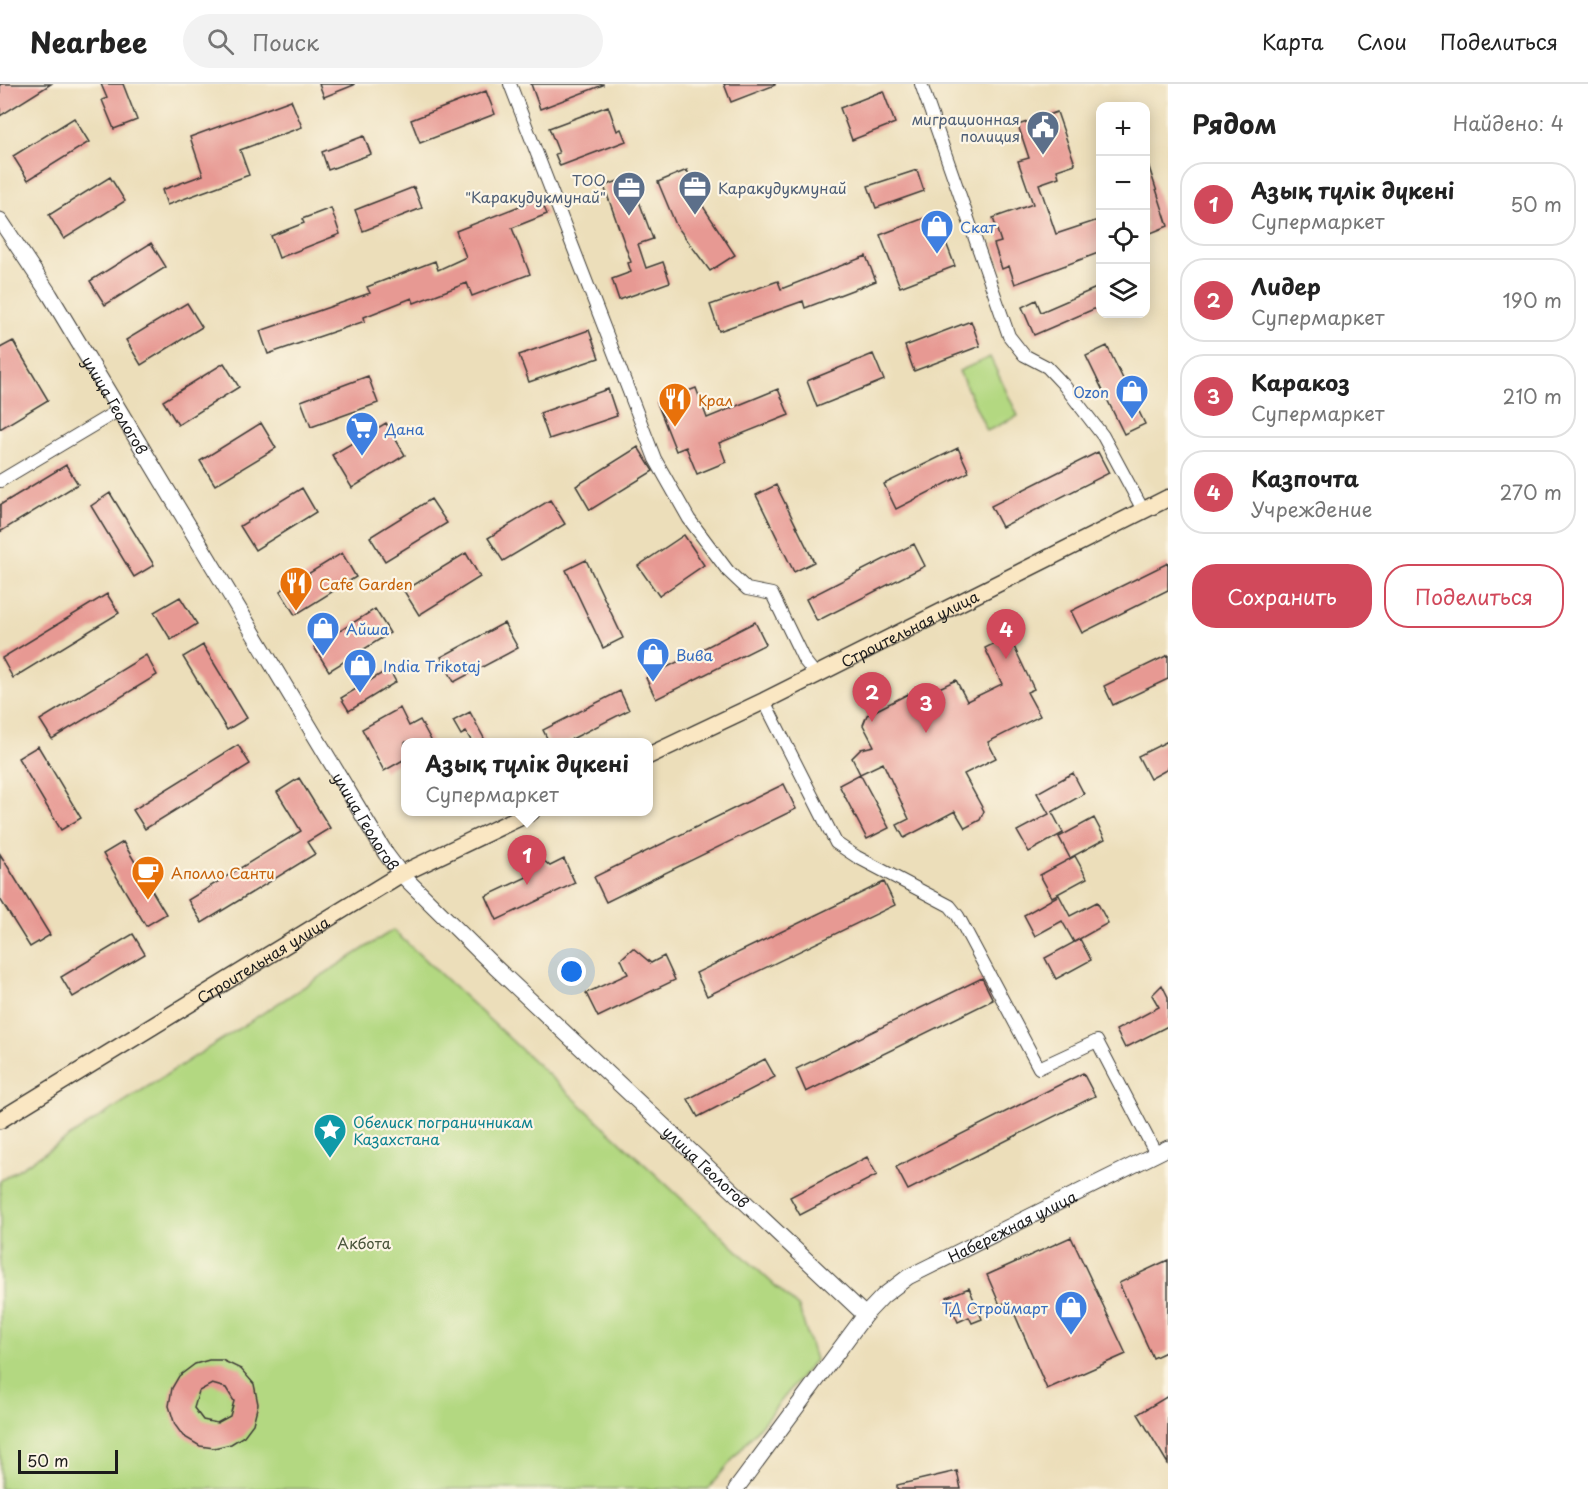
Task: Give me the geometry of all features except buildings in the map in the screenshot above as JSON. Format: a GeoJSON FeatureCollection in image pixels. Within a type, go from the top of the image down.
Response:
{"type":"FeatureCollection","features":[{"type":"Feature","properties":{"kind":"main road","name":"Строительная улица"},"geometry":{"type":"LineString","coordinates":[[653,754],[764,701],[1168,498]]}},
{"type":"Feature","properties":{"kind":"main road","name":"Строительная улица"},"geometry":{"type":"LineString","coordinates":[[0,1120],[401,874],[523,816]]}},
{"type":"Feature","properties":{"kind":"street"},"geometry":{"type":"LineString","coordinates":[[510,84],[655,459],[689,519],[728,571],[747,589],[772,594],[804,660],[816,675]]}},
{"type":"Feature","properties":{"kind":"street"},"geometry":{"type":"LineString","coordinates":[[921,84],[1009,336],[1024,355],[1047,367],[1064,384],[1103,436],[1143,510]]}},
{"type":"Feature","properties":{"kind":"street","name":"улица Геологов"},"geometry":{"type":"LineString","coordinates":[[0,220],[50,295],[386,854],[401,874],[495,968],[865,1315]]}},
{"type":"Feature","properties":{"kind":"street"},"geometry":{"type":"LineString","coordinates":[[0,481],[119,410]]}},
{"type":"Feature","properties":{"kind":"street"},"geometry":{"type":"LineString","coordinates":[[764,701],[836,843],[857,857],[950,906],[958,916],[1039,1068],[1097,1041],[1162,1151]]}},
{"type":"Feature","properties":{"kind":"street","name":"Набережная улица"},"geometry":{"type":"LineString","coordinates":[[736,1489],[865,1315],[883,1296],[908,1277],[1162,1151]]}},
{"type":"Feature","properties":{"kind":"green space"},"geometry":{"type":"Polygon","coordinates":[[[990,357],[1018,416],[987,431],[959,371],[990,357]]]}},
{"type":"Feature","properties":{"kind":"green space","name":"Акбота"},"geometry":{"type":"Polygon","coordinates":[[[393,930],[799,1308],[815,1360],[708,1489],[0,1489],[0,1181],[393,930]]]}},
{"type":"Feature","properties":{"kind":"place","name":"миграционная полиция"},"geometry":{"type":"Point","coordinates":[1043,156]}},
{"type":"Feature","properties":{"kind":"place","name":"Каракудукмунай"},"geometry":{"type":"Point","coordinates":[695,216]}},
{"type":"Feature","properties":{"kind":"place","name":"ТОО \"Каракудукмунай\""},"geometry":{"type":"Point","coordinates":[629,217]}},
{"type":"Feature","properties":{"kind":"place","name":"Скат"},"geometry":{"type":"Point","coordinates":[937,255]}},
{"type":"Feature","properties":{"kind":"place","name":"Ozon"},"geometry":{"type":"Point","coordinates":[1132,420]}},
{"type":"Feature","properties":{"kind":"place","name":"Крал"},"geometry":{"type":"Point","coordinates":[675,428]}},
{"type":"Feature","properties":{"kind":"place","name":"Дана"},"geometry":{"type":"Point","coordinates":[362,457]}},
{"type":"Feature","properties":{"kind":"place","name":"Cafe Garden"},"geometry":{"type":"Point","coordinates":[296,612]}},
{"type":"Feature","properties":{"kind":"place","name":"Айша"},"geometry":{"type":"Point","coordinates":[323,657]}},
{"type":"Feature","properties":{"kind":"place","name":"Казпочта"},"geometry":{"type":"Point","coordinates":[1006,659]}},
{"type":"Feature","properties":{"kind":"place","name":"Вива"},"geometry":{"type":"Point","coordinates":[653,683]}},
{"type":"Feature","properties":{"kind":"place","name":"India Trikotaj"},"geometry":{"type":"Point","coordinates":[360,694]}},
{"type":"Feature","properties":{"kind":"place","name":"Лидер"},"geometry":{"type":"Point","coordinates":[872,722]}},
{"type":"Feature","properties":{"kind":"place","name":"Каракоз"},"geometry":{"type":"Point","coordinates":[926,733]}},
{"type":"Feature","properties":{"kind":"place","name":"Азық түлік дүкені"},"geometry":{"type":"Point","coordinates":[527,885]}},
{"type":"Feature","properties":{"kind":"place","name":"Аполло Санти"},"geometry":{"type":"Point","coordinates":[148,901]}},
{"type":"Feature","properties":{"kind":"place","name":"Обелиск пограничникам Казахстана"},"geometry":{"type":"Point","coordinates":[330,1159]}},
{"type":"Feature","properties":{"kind":"place","name":"ТД Строймарт"},"geometry":{"type":"Point","coordinates":[1071,1336]}}]}
